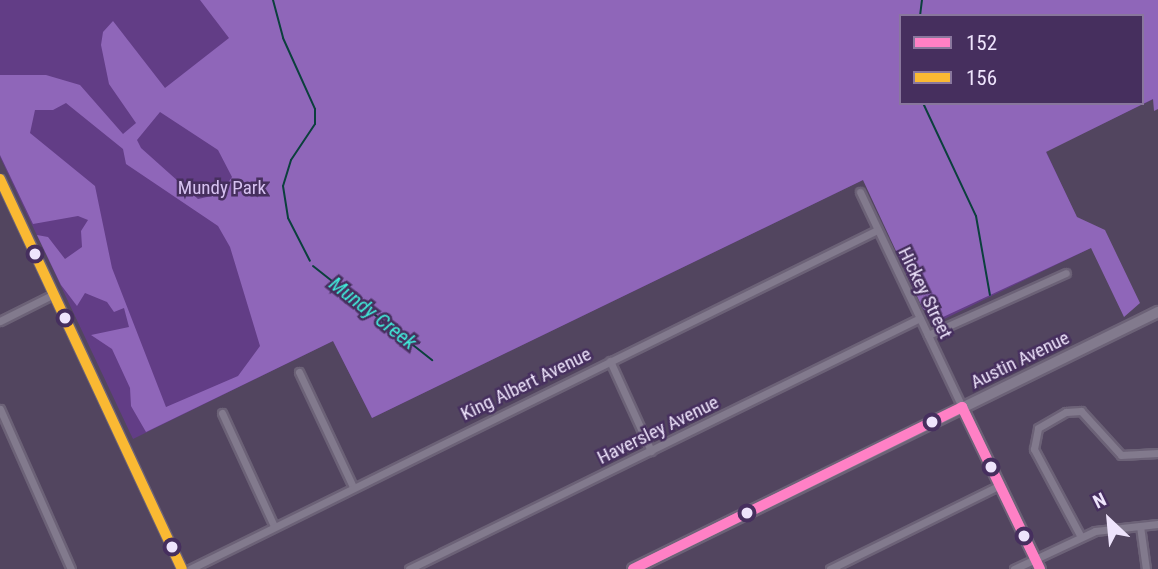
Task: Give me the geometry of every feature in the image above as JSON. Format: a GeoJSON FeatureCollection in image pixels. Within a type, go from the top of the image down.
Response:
{"type":"FeatureCollection","features":[{"type":"Feature","properties":{"kind":"main road","name":"Austin Avenue"},"geometry":{"type":"LineString","coordinates":[[633,569],[1158,312]]}},
{"type":"Feature","properties":{"kind":"street"},"geometry":{"type":"LineString","coordinates":[[0,179],[182,569]]}},
{"type":"Feature","properties":{"kind":"street","name":"Hickey Street"},"geometry":{"type":"LineString","coordinates":[[860,192],[962,407]]}},
{"type":"Feature","properties":{"kind":"street","name":"King Albert Avenue"},"geometry":{"type":"LineString","coordinates":[[190,569],[877,230]]}},
{"type":"Feature","properties":{"kind":"street"},"geometry":{"type":"LineString","coordinates":[[928,335],[1066,273]]}},
{"type":"Feature","properties":{"kind":"street"},"geometry":{"type":"LineString","coordinates":[[0,321],[54,294]]}},
{"type":"Feature","properties":{"kind":"street","name":"Haversley Avenue"},"geometry":{"type":"LineString","coordinates":[[409,569],[920,318]]}},
{"type":"Feature","properties":{"kind":"street"},"geometry":{"type":"LineString","coordinates":[[610,361],[651,452]]}},
{"type":"Feature","properties":{"kind":"street"},"geometry":{"type":"LineString","coordinates":[[299,372],[353,487]]}},
{"type":"Feature","properties":{"kind":"street"},"geometry":{"type":"LineString","coordinates":[[962,407],[1040,569]]}},
{"type":"Feature","properties":{"kind":"street"},"geometry":{"type":"LineString","coordinates":[[0,409],[71,569]]}},
{"type":"Feature","properties":{"kind":"street"},"geometry":{"type":"LineString","coordinates":[[1081,537],[1034,449],[1038,428],[1066,412],[1081,411],[1121,455],[1158,453]]}},
{"type":"Feature","properties":{"kind":"street"},"geometry":{"type":"LineString","coordinates":[[222,413],[274,526]]}},
{"type":"Feature","properties":{"kind":"street"},"geometry":{"type":"LineString","coordinates":[[830,569],[1000,485]]}},
{"type":"Feature","properties":{"kind":"street"},"geometry":{"type":"LineString","coordinates":[[1014,569],[1101,530],[1158,524]]}},
{"type":"Feature","properties":{"kind":"street"},"geometry":{"type":"LineString","coordinates":[[1140,526],[1146,569]]}},
{"type":"Feature","properties":{"kind":"green space","name":"Mundy Park"},"geometry":{"type":"Polygon","coordinates":[[[0,0],[1158,0],[1158,97],[1144,104],[1144,14],[899,14],[899,105],[1141,105],[1046,151],[1091,248],[934,324],[863,180],[372,418],[333,341],[133,439],[0,157],[0,0]]]}},
{"type":"Feature","properties":{"kind":"shaded area","name":"Mundy Park"},"geometry":{"type":"Polygon","coordinates":[[[200,0],[1158,0],[1158,109],[1154,111],[1153,99],[1144,103],[1144,14],[899,14],[899,105],[1141,105],[1046,152],[1077,217],[1105,230],[1140,303],[1124,317],[1091,248],[941,318],[923,309],[863,180],[372,418],[333,341],[146,432],[131,406],[130,388],[112,349],[91,335],[129,327],[124,308],[114,312],[107,302],[85,293],[77,306],[61,285],[37,235],[48,237],[65,259],[82,247],[81,231],[88,220],[78,216],[33,224],[0,155],[0,75],[46,75],[80,85],[123,134],[136,123],[109,84],[101,45],[103,32],[113,21],[165,88],[229,38],[200,0]],[[66,103],[53,110],[35,110],[30,133],[95,186],[112,268],[166,407],[238,376],[260,346],[230,247],[218,226],[126,164],[123,149],[66,103]],[[160,112],[137,140],[141,148],[198,199],[220,194],[232,177],[218,150],[160,112]]]}},
{"type":"Feature","properties":{"kind":"waterway","name":"Mundy Creek"},"geometry":{"type":"LineString","coordinates":[[273,0],[283,38],[315,109],[315,124],[291,160],[283,186],[288,218],[310,261]]}},
{"type":"Feature","properties":{"kind":"waterway"},"geometry":{"type":"LineString","coordinates":[[920,14],[922,0]]}},
{"type":"Feature","properties":{"kind":"waterway"},"geometry":{"type":"LineString","coordinates":[[924,105],[976,216],[990,295]]}},
{"type":"Feature","properties":{"kind":"waterway","name":"Mundy Creek"},"geometry":{"type":"LineString","coordinates":[[313,266],[432,360]]}},
{"type":"Feature","properties":{"kind":"transit line","name":"156"},"geometry":{"type":"LineString","coordinates":[[0,179],[182,569]]}},
{"type":"Feature","properties":{"kind":"transit line","name":"152"},"geometry":{"type":"LineString","coordinates":[[962,407],[1040,569]]}},
{"type":"Feature","properties":{"kind":"transit line","name":"152"},"geometry":{"type":"LineString","coordinates":[[633,569],[962,407]]}}]}
